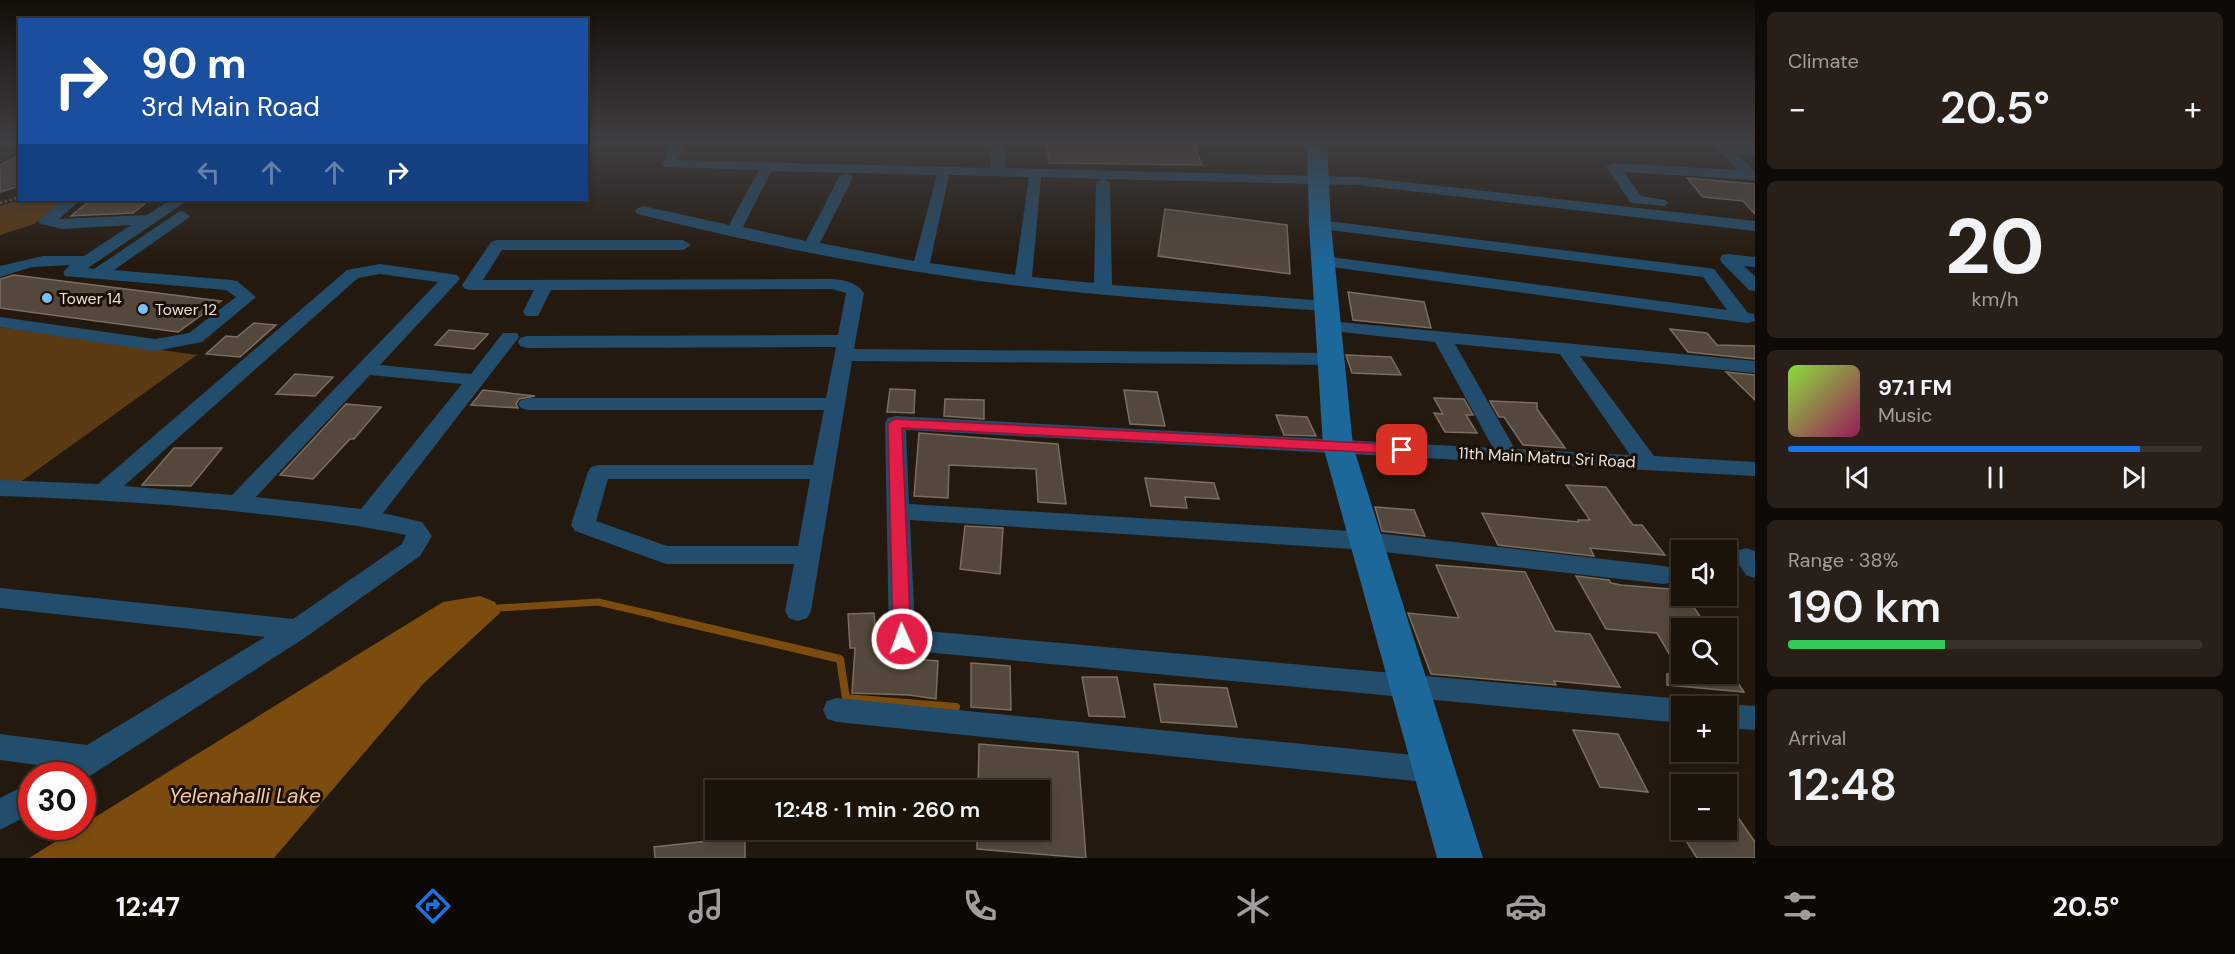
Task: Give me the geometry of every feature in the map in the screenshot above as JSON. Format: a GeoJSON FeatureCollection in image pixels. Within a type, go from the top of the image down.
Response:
{"type":"FeatureCollection","features":[{"type":"Feature","properties":{"kind":"street"},"geometry":{"type":"LineString","coordinates":[[734,230],[760,182]]}},
{"type":"Feature","properties":{"kind":"street"},"geometry":{"type":"LineString","coordinates":[[811,246],[843,182]]}},
{"type":"Feature","properties":{"kind":"street"},"geometry":{"type":"LineString","coordinates":[[921,267],[943,182]]}},
{"type":"Feature","properties":{"kind":"street"},"geometry":{"type":"LineString","coordinates":[[1023,281],[1035,182]]}},
{"type":"Feature","properties":{"kind":"street"},"geometry":{"type":"LineString","coordinates":[[1317,182],[1338,446],[1411,686],[1460,858]]}},
{"type":"Feature","properties":{"kind":"street"},"geometry":{"type":"LineString","coordinates":[[1366,182],[1755,226]]}},
{"type":"Feature","properties":{"kind":"street"},"geometry":{"type":"LineString","coordinates":[[1624,182],[1636,200],[1755,212]]}},
{"type":"Feature","properties":{"kind":"street"},"geometry":{"type":"LineString","coordinates":[[1103,183],[1103,289]]}},
{"type":"Feature","properties":{"kind":"street"},"geometry":{"type":"LineString","coordinates":[[72,201],[46,221],[62,224],[151,219]]}},
{"type":"Feature","properties":{"kind":"street"},"geometry":{"type":"LineString","coordinates":[[92,268],[151,219],[178,201]]}},
{"type":"Feature","properties":{"kind":"street"},"geometry":{"type":"LineString","coordinates":[[643,211],[921,267],[1328,316],[1441,336],[1755,367]]}},
{"type":"Feature","properties":{"kind":"street"},"geometry":{"type":"LineString","coordinates":[[92,268],[182,216]]}},
{"type":"Feature","properties":{"kind":"street"},"geometry":{"type":"LineString","coordinates":[[1320,225],[1708,273],[1748,318]]}},
{"type":"Feature","properties":{"kind":"street"},"geometry":{"type":"LineString","coordinates":[[683,245],[497,245],[471,285],[845,286],[855,293],[798,611]]}},
{"type":"Feature","properties":{"kind":"street"},"geometry":{"type":"LineString","coordinates":[[0,272],[28,261],[48,259],[92,268],[231,285],[247,297],[195,338],[155,345],[0,322]]}},
{"type":"Feature","properties":{"kind":"street"},"geometry":{"type":"LineString","coordinates":[[1755,261],[1728,259],[1755,286]]}},
{"type":"Feature","properties":{"kind":"street"},"geometry":{"type":"LineString","coordinates":[[1324,261],[1748,318]]}},
{"type":"Feature","properties":{"kind":"street"},"geometry":{"type":"LineString","coordinates":[[103,492],[353,274],[380,269],[451,279],[237,503]]}},
{"type":"Feature","properties":{"kind":"street"},"geometry":{"type":"LineString","coordinates":[[532,312],[545,285]]}},
{"type":"Feature","properties":{"kind":"street"},"geometry":{"type":"LineString","coordinates":[[1441,336],[1508,455]]}},
{"type":"Feature","properties":{"kind":"street"},"geometry":{"type":"LineString","coordinates":[[367,518],[476,380],[518,339],[1331,359]]}},
{"type":"Feature","properties":{"kind":"street"},"geometry":{"type":"LineString","coordinates":[[1565,348],[1647,463]]}},
{"type":"Feature","properties":{"kind":"street"},"geometry":{"type":"LineString","coordinates":[[366,369],[476,380]]}},
{"type":"Feature","properties":{"kind":"street"},"geometry":{"type":"LineString","coordinates":[[528,404],[836,404]]}},
{"type":"Feature","properties":{"kind":"street","name":"11th Main Matru Sri Road"},"geometry":{"type":"LineString","coordinates":[[898,511],[895,423],[1755,469]]}},
{"type":"Feature","properties":{"kind":"street"},"geometry":{"type":"LineString","coordinates":[[808,555],[666,555],[583,525],[599,472],[824,472]]}},
{"type":"Feature","properties":{"kind":"street"},"geometry":{"type":"LineString","coordinates":[[3,491],[103,492],[237,503],[367,518],[414,528],[420,536],[411,550],[297,630],[85,762]]}},
{"type":"Feature","properties":{"kind":"street"},"geometry":{"type":"LineString","coordinates":[[1664,575],[1367,542],[898,511],[902,639],[1671,710]]}},
{"type":"Feature","properties":{"kind":"street"},"geometry":{"type":"LineString","coordinates":[[0,598],[297,630]]}},
{"type":"Feature","properties":{"kind":"street"},"geometry":{"type":"LineString","coordinates":[[837,710],[1434,770]]}},
{"type":"Feature","properties":{"kind":"street"},"geometry":{"type":"LineString","coordinates":[[1737,717],[1755,718]]}},
{"type":"Feature","properties":{"kind":"street"},"geometry":{"type":"LineString","coordinates":[[0,747],[90,759]]}},
{"type":"Feature","properties":{"kind":"street"},"geometry":{"type":"LineString","coordinates":[[0,815],[18,804]]}},
{"type":"Feature","properties":{"kind":"path"},"geometry":{"type":"LineString","coordinates":[[0,203],[18,198]]}},
{"type":"Feature","properties":{"kind":"shaded area"},"geometry":{"type":"Polygon","coordinates":[[[18,201],[64,201],[34,224],[0,235],[0,206],[18,201]]]}},
{"type":"Feature","properties":{"kind":"shaded area"},"geometry":{"type":"Polygon","coordinates":[[[0,327],[197,355],[19,483],[0,480],[0,327]]]}},
{"type":"Feature","properties":{"kind":"water","name":"Yelenahalli Lake"},"geometry":{"type":"Polygon","coordinates":[[[480,596],[495,602],[500,613],[424,683],[274,858],[29,858],[58,840],[96,840],[96,817],[443,602],[480,596]]]}},
{"type":"Feature","properties":{"kind":"building"},"geometry":{"type":"Polygon","coordinates":[[[0,182],[18,182],[18,187],[0,192],[0,182]]]}},
{"type":"Feature","properties":{"kind":"building"},"geometry":{"type":"Polygon","coordinates":[[[1690,182],[1755,184],[1755,214],[1743,201],[1703,197],[1690,182]]]}},
{"type":"Feature","properties":{"kind":"building"},"geometry":{"type":"Polygon","coordinates":[[[90,201],[148,201],[133,213],[71,216],[90,201]]]}},
{"type":"Feature","properties":{"kind":"building"},"geometry":{"type":"Polygon","coordinates":[[[1165,209],[1287,225],[1290,274],[1158,256],[1165,209]]]}},
{"type":"Feature","properties":{"kind":"building"},"geometry":{"type":"Polygon","coordinates":[[[14,275],[221,301],[178,332],[0,308],[0,279],[14,275]]]}},
{"type":"Feature","properties":{"kind":"building"},"geometry":{"type":"Polygon","coordinates":[[[1348,292],[1424,302],[1431,328],[1353,320],[1348,292]]]}},
{"type":"Feature","properties":{"kind":"building"},"geometry":{"type":"Polygon","coordinates":[[[254,323],[276,325],[240,357],[206,354],[226,336],[237,337],[254,323]]]}},
{"type":"Feature","properties":{"kind":"building"},"geometry":{"type":"Polygon","coordinates":[[[1670,329],[1707,333],[1717,345],[1755,346],[1755,359],[1688,352],[1670,329]]]}},
{"type":"Feature","properties":{"kind":"building"},"geometry":{"type":"Polygon","coordinates":[[[449,330],[488,334],[474,349],[435,345],[449,330]]]}},
{"type":"Feature","properties":{"kind":"building"},"geometry":{"type":"Polygon","coordinates":[[[1346,355],[1391,357],[1401,375],[1352,373],[1346,355]]]}},
{"type":"Feature","properties":{"kind":"building"},"geometry":{"type":"Polygon","coordinates":[[[1726,372],[1755,375],[1755,400],[1726,372]]]}},
{"type":"Feature","properties":{"kind":"building"},"geometry":{"type":"Polygon","coordinates":[[[295,374],[333,377],[315,396],[276,394],[295,374]]]}},
{"type":"Feature","properties":{"kind":"building"},"geometry":{"type":"Polygon","coordinates":[[[890,389],[915,390],[914,413],[887,412],[890,389]]]}},
{"type":"Feature","properties":{"kind":"building"},"geometry":{"type":"Polygon","coordinates":[[[483,390],[535,396],[519,399],[516,404],[518,408],[471,405],[483,390]]]}},
{"type":"Feature","properties":{"kind":"building"},"geometry":{"type":"Polygon","coordinates":[[[1124,390],[1157,392],[1165,426],[1130,424],[1124,390]]]}},
{"type":"Feature","properties":{"kind":"building"},"geometry":{"type":"Polygon","coordinates":[[[1434,398],[1464,399],[1473,415],[1466,415],[1477,433],[1445,432],[1434,413],[1443,414],[1434,398]]]}},
{"type":"Feature","properties":{"kind":"building"},"geometry":{"type":"Polygon","coordinates":[[[945,399],[984,400],[984,419],[944,416],[945,399]]]}},
{"type":"Feature","properties":{"kind":"building"},"geometry":{"type":"Polygon","coordinates":[[[1490,401],[1537,403],[1537,409],[1565,448],[1523,445],[1504,417],[1499,417],[1490,401]]]}},
{"type":"Feature","properties":{"kind":"building"},"geometry":{"type":"Polygon","coordinates":[[[346,404],[381,407],[354,439],[350,439],[313,479],[280,475],[346,404]]]}},
{"type":"Feature","properties":{"kind":"building"},"geometry":{"type":"Polygon","coordinates":[[[1276,415],[1307,417],[1316,436],[1284,435],[1276,415]]]}},
{"type":"Feature","properties":{"kind":"building"},"geometry":{"type":"Polygon","coordinates":[[[919,433],[1058,444],[1066,504],[1038,502],[1036,469],[949,465],[948,498],[914,496],[919,433]]]}},
{"type":"Feature","properties":{"kind":"building"},"geometry":{"type":"Polygon","coordinates":[[[174,448],[222,448],[191,486],[142,485],[174,448]]]}},
{"type":"Feature","properties":{"kind":"building"},"geometry":{"type":"Polygon","coordinates":[[[1145,478],[1214,483],[1219,499],[1185,497],[1187,508],[1151,506],[1145,478]]]}},
{"type":"Feature","properties":{"kind":"building"},"geometry":{"type":"Polygon","coordinates":[[[1566,485],[1606,487],[1633,525],[1642,525],[1665,555],[1590,548],[1594,556],[1498,545],[1482,513],[1579,522],[1578,520],[1590,520],[1566,485]]]}},
{"type":"Feature","properties":{"kind":"building"},"geometry":{"type":"Polygon","coordinates":[[[1375,507],[1414,510],[1425,536],[1382,531],[1375,507]]]}},
{"type":"Feature","properties":{"kind":"building"},"geometry":{"type":"Polygon","coordinates":[[[965,526],[1003,528],[1000,574],[960,569],[965,526]]]}},
{"type":"Feature","properties":{"kind":"building"},"geometry":{"type":"Polygon","coordinates":[[[1436,565],[1525,572],[1555,631],[1590,634],[1620,687],[1554,681],[1556,685],[1431,674],[1408,613],[1459,618],[1436,565]]]}},
{"type":"Feature","properties":{"kind":"building"},"geometry":{"type":"Polygon","coordinates":[[[1576,576],[1609,580],[1611,583],[1621,585],[1671,589],[1671,606],[1693,606],[1701,618],[1671,618],[1671,657],[1657,633],[1606,629],[1576,576]]]}},
{"type":"Feature","properties":{"kind":"building"},"geometry":{"type":"Polygon","coordinates":[[[874,613],[878,656],[938,661],[936,699],[909,695],[852,693],[855,648],[850,648],[848,614],[874,613]]]}},
{"type":"Feature","properties":{"kind":"building"},"geometry":{"type":"Polygon","coordinates":[[[971,663],[1010,666],[1011,710],[971,707],[971,663]]]}},
{"type":"Feature","properties":{"kind":"building"},"geometry":{"type":"Polygon","coordinates":[[[1667,674],[1671,674],[1671,684],[1737,684],[1737,682],[1744,692],[1667,685],[1667,674]]]}},
{"type":"Feature","properties":{"kind":"building"},"geometry":{"type":"Polygon","coordinates":[[[1082,677],[1117,677],[1125,717],[1089,716],[1082,677]]]}},
{"type":"Feature","properties":{"kind":"building"},"geometry":{"type":"Polygon","coordinates":[[[1154,684],[1227,688],[1237,727],[1161,722],[1154,684]]]}},
{"type":"Feature","properties":{"kind":"building"},"geometry":{"type":"Polygon","coordinates":[[[1573,730],[1618,734],[1648,792],[1600,787],[1573,730]]]}},
{"type":"Feature","properties":{"kind":"building"},"geometry":{"type":"Polygon","coordinates":[[[979,744],[1078,752],[1086,858],[977,849],[977,840],[1050,840],[1050,780],[978,780],[979,744]]]}},
{"type":"Feature","properties":{"kind":"building"},"geometry":{"type":"Polygon","coordinates":[[[1737,816],[1755,842],[1755,858],[1697,858],[1685,840],[1737,840],[1737,816]]]}},
{"type":"Feature","properties":{"kind":"building"},"geometry":{"type":"Polygon","coordinates":[[[718,840],[745,840],[745,858],[655,858],[654,847],[718,840]]]}},
{"type":"Feature","properties":{"kind":"waterway"},"geometry":{"type":"LineString","coordinates":[[498,608],[598,602],[663,617]]}},
{"type":"Feature","properties":{"kind":"waterway"},"geometry":{"type":"LineString","coordinates":[[657,616],[840,659],[846,698],[956,707]]}},
{"type":"Feature","properties":{"kind":"place","name":"Tower 14"},"geometry":{"type":"Point","coordinates":[47,298]}},
{"type":"Feature","properties":{"kind":"place","name":"Tower 12"},"geometry":{"type":"Point","coordinates":[143,309]}},
{"type":"Feature","properties":{"kind":"route"},"geometry":{"type":"LineString","coordinates":[[902,639],[895,423],[1402,450]]}}]}
